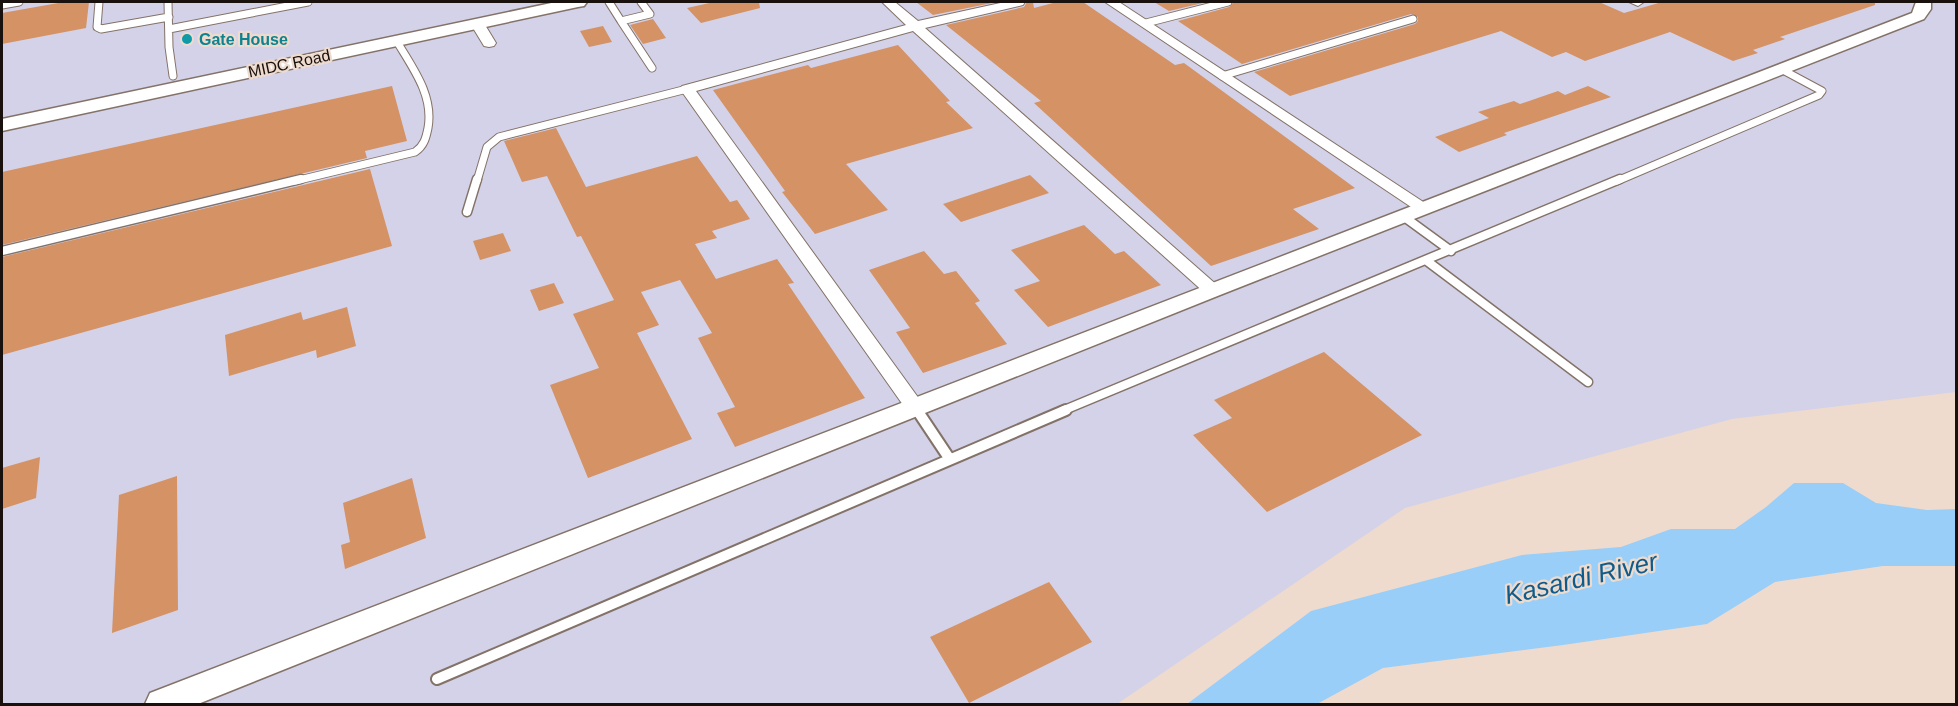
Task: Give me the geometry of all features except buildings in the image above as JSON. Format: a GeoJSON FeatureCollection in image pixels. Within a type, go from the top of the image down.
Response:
{"type":"FeatureCollection","features":[{"type":"Feature","properties":{"kind":"main road","name":"MIDC Road"},"geometry":{"type":"LineString","coordinates":[[2,112],[522,2]]}},
{"type":"Feature","properties":{"kind":"main road","name":"MIDC Road"},"geometry":{"type":"LineString","coordinates":[[2,125],[578,2]]}},
{"type":"Feature","properties":{"kind":"street"},"geometry":{"type":"LineString","coordinates":[[888,2],[1212,290]]}},
{"type":"Feature","properties":{"kind":"street"},"geometry":{"type":"LineString","coordinates":[[915,407],[687,89],[915,26],[1019,2]]}},
{"type":"Feature","properties":{"kind":"street"},"geometry":{"type":"LineString","coordinates":[[1111,2],[1222,75],[1413,212]]}},
{"type":"Feature","properties":{"kind":"street"},"geometry":{"type":"LineString","coordinates":[[179,701],[1212,290],[1918,16],[1923,9],[1923,2]]}},
{"type":"Feature","properties":{"kind":"street"},"geometry":{"type":"LineString","coordinates":[[477,23],[489,43]]}},
{"type":"Feature","properties":{"kind":"lane"},"geometry":{"type":"LineString","coordinates":[[2,5],[19,2]]}},
{"type":"Feature","properties":{"kind":"lane"},"geometry":{"type":"LineString","coordinates":[[99,2],[97,27],[101,29],[169,17]]}},
{"type":"Feature","properties":{"kind":"lane"},"geometry":{"type":"LineString","coordinates":[[168,2],[173,76]]}},
{"type":"Feature","properties":{"kind":"lane"},"geometry":{"type":"LineString","coordinates":[[169,29],[308,2]]}},
{"type":"Feature","properties":{"kind":"lane"},"geometry":{"type":"LineString","coordinates":[[609,2],[652,68]]}},
{"type":"Feature","properties":{"kind":"lane"},"geometry":{"type":"LineString","coordinates":[[621,21],[650,14],[641,2]]}},
{"type":"Feature","properties":{"kind":"lane"},"geometry":{"type":"LineString","coordinates":[[1146,23],[1228,2]]}},
{"type":"Feature","properties":{"kind":"lane"},"geometry":{"type":"LineString","coordinates":[[1222,75],[1413,19]]}},
{"type":"Feature","properties":{"kind":"lane"},"geometry":{"type":"LineString","coordinates":[[2,251],[415,152],[425,143],[431,118],[429,100],[396,40]]}},
{"type":"Feature","properties":{"kind":"lane"},"geometry":{"type":"LineString","coordinates":[[437,679],[950,458],[1451,251],[1819,95],[1822,91],[1781,69]]}},
{"type":"Feature","properties":{"kind":"lane"},"geometry":{"type":"LineString","coordinates":[[467,212],[487,147],[491,141],[499,137],[687,89]]}},
{"type":"Feature","properties":{"kind":"lane"},"geometry":{"type":"LineString","coordinates":[[1413,212],[1451,251]]}},
{"type":"Feature","properties":{"kind":"lane"},"geometry":{"type":"LineString","coordinates":[[1427,261],[1588,382]]}},
{"type":"Feature","properties":{"kind":"lane"},"geometry":{"type":"LineString","coordinates":[[915,407],[950,458]]}},
{"type":"Feature","properties":{"kind":"shaded area"},"geometry":{"type":"Polygon","coordinates":[[[2,2],[1956,2],[1956,392],[1732,419],[1405,508],[1117,704],[2,704],[2,2]]]}},
{"type":"Feature","properties":{"kind":"water","name":"Kasardi River"},"geometry":{"type":"Polygon","coordinates":[[[1794,483],[1843,483],[1876,503],[1927,510],[1956,509],[1956,566],[1883,566],[1775,582],[1707,624],[1383,668],[1317,704],[1187,704],[1311,611],[1522,555],[1621,547],[1671,529],[1735,529],[1794,483]]]}},
{"type":"Feature","properties":{"kind":"place","name":"Gate House"},"geometry":{"type":"Point","coordinates":[187,39]}}]}
